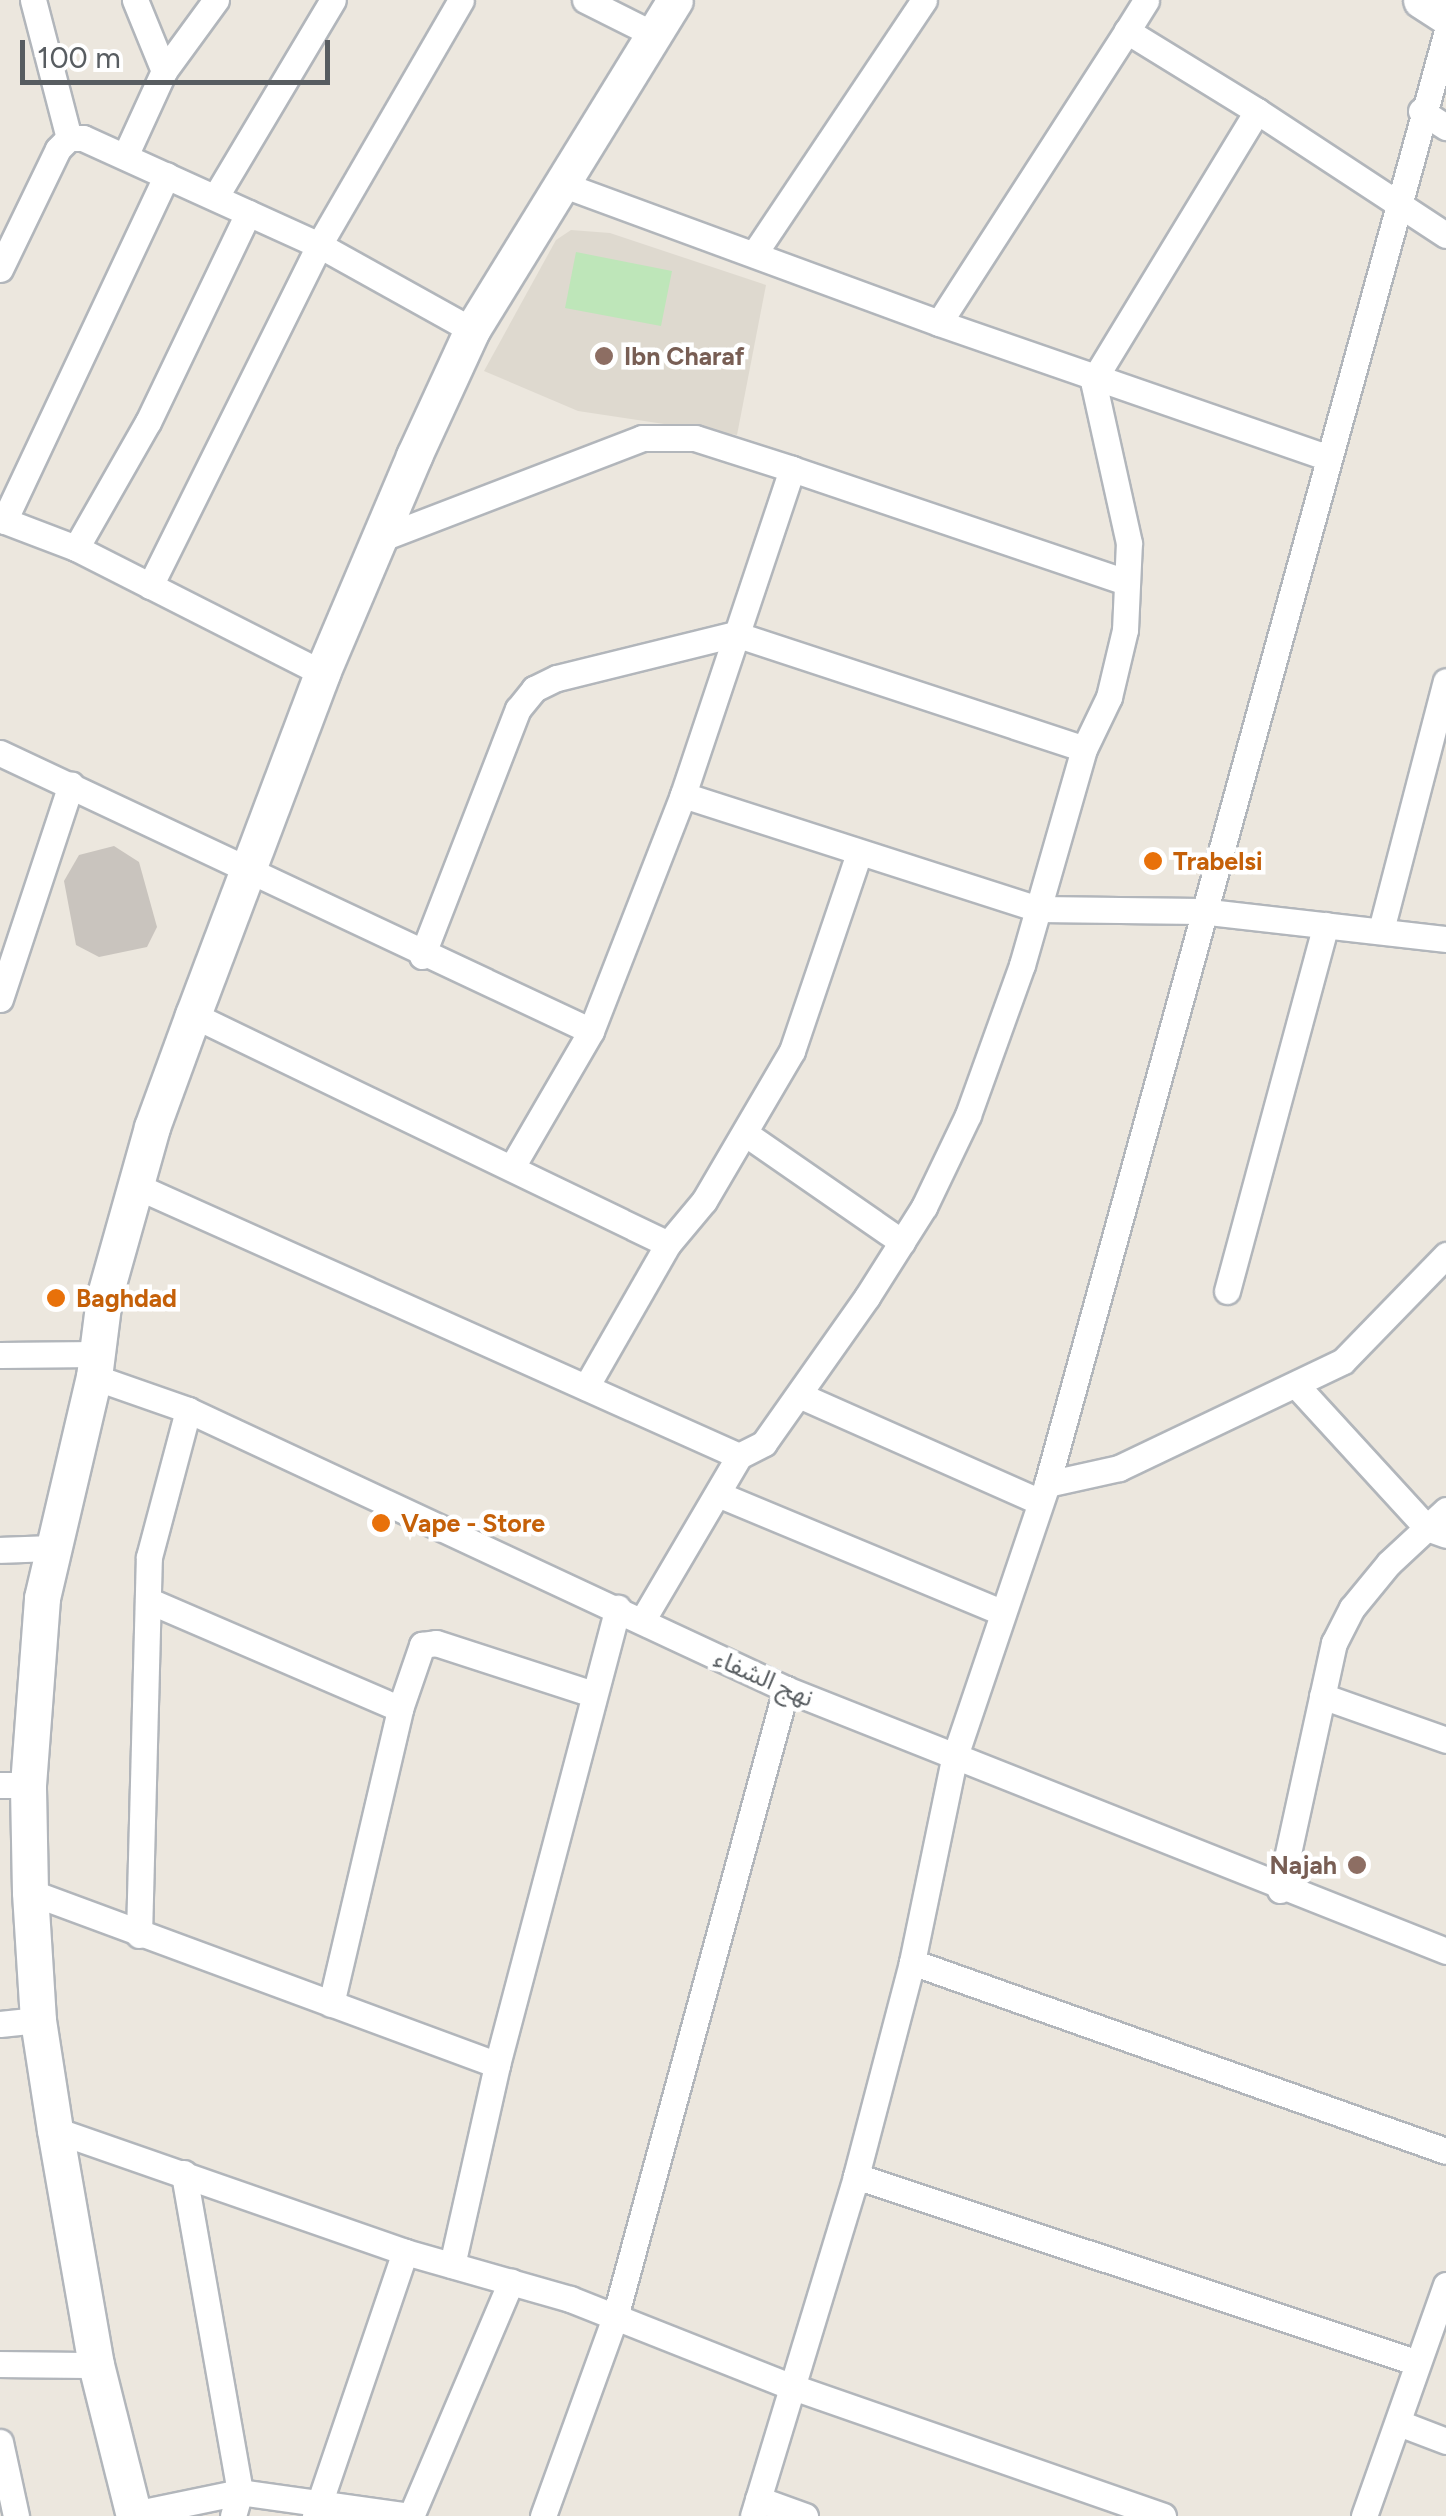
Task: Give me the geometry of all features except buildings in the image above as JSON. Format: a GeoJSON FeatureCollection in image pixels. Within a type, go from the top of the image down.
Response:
{"type":"FeatureCollection","features":[{"type":"Feature","properties":{"kind":"street"},"geometry":{"type":"LineString","coordinates":[[0,269],[69,138],[33,0]]}},
{"type":"Feature","properties":{"kind":"street"},"geometry":{"type":"LineString","coordinates":[[135,0],[164,70]]}},
{"type":"Feature","properties":{"kind":"street"},"geometry":{"type":"LineString","coordinates":[[126,154],[164,70],[216,0]]}},
{"type":"Feature","properties":{"kind":"street"},"geometry":{"type":"LineString","coordinates":[[216,196],[333,0]]}},
{"type":"Feature","properties":{"kind":"street"},"geometry":{"type":"LineString","coordinates":[[150,586],[318,245],[461,0]]}},
{"type":"Feature","properties":{"kind":"street"},"geometry":{"type":"LineString","coordinates":[[584,0],[653,34]]}},
{"type":"Feature","properties":{"kind":"street"},"geometry":{"type":"LineString","coordinates":[[511,2281],[412,2516],[236,2504],[134,2515],[96,2365],[55,2130],[38,2020],[30,1892],[14,1785],[42,1598],[95,1366],[104,1298],[192,1015],[250,874],[322,673],[472,330],[675,0]]}},
{"type":"Feature","properties":{"kind":"street"},"geometry":{"type":"LineString","coordinates":[[756,251],[924,0]]}},
{"type":"Feature","properties":{"kind":"street"},"geometry":{"type":"LineString","coordinates":[[939,323],[1146,0]]}},
{"type":"Feature","properties":{"kind":"street"},"geometry":{"type":"LineString","coordinates":[[1421,0],[1446,16]]}},
{"type":"Feature","properties":{"kind":"street"},"geometry":{"type":"LineString","coordinates":[[1127,32],[1258,111],[1446,236]]}},
{"type":"Feature","properties":{"kind":"street"},"geometry":{"type":"LineString","coordinates":[[805,2516],[756,2508],[856,2176],[912,1962],[954,1758],[999,1610],[1044,1493],[1200,910],[1421,111],[1446,34]]}},
{"type":"Feature","properties":{"kind":"street"},"geometry":{"type":"LineString","coordinates":[[642,1621],[720,1495],[739,1456],[764,1443],[902,1242],[968,1116],[1038,909],[1084,749],[1109,697],[1125,630],[1121,489],[1093,381],[1258,111]]}},
{"type":"Feature","properties":{"kind":"street"},"geometry":{"type":"LineString","coordinates":[[1421,111],[1446,127]]}},
{"type":"Feature","properties":{"kind":"street"},"geometry":{"type":"LineString","coordinates":[[69,138],[126,154],[216,196],[318,245],[472,330]]}},
{"type":"Feature","properties":{"kind":"street"},"geometry":{"type":"LineString","coordinates":[[167,175],[2,520],[76,548],[322,673]]}},
{"type":"Feature","properties":{"kind":"street"},"geometry":{"type":"LineString","coordinates":[[562,184],[756,251],[1093,381],[1325,457]]}},
{"type":"Feature","properties":{"kind":"street"},"geometry":{"type":"LineString","coordinates":[[76,548],[148,422],[248,213]]}},
{"type":"Feature","properties":{"kind":"street"},"geometry":{"type":"LineString","coordinates":[[382,538],[642,438],[695,438],[1126,582]]}},
{"type":"Feature","properties":{"kind":"street"},"geometry":{"type":"LineString","coordinates":[[512,1167],[591,1031],[683,795],[792,470]]}},
{"type":"Feature","properties":{"kind":"street"},"geometry":{"type":"LineString","coordinates":[[422,956],[518,709],[534,689],[735,634],[1084,749]]}},
{"type":"Feature","properties":{"kind":"street"},"geometry":{"type":"LineString","coordinates":[[1381,930],[1446,681]]}},
{"type":"Feature","properties":{"kind":"street"},"geometry":{"type":"LineString","coordinates":[[0,753],[422,956],[591,1031]]}},
{"type":"Feature","properties":{"kind":"street"},"geometry":{"type":"LineString","coordinates":[[0,999],[71,784]]}},
{"type":"Feature","properties":{"kind":"street"},"geometry":{"type":"LineString","coordinates":[[683,795],[1038,909],[1200,910],[1446,939]]}},
{"type":"Feature","properties":{"kind":"street"},"geometry":{"type":"LineString","coordinates":[[586,1387],[668,1244],[746,1134],[792,1050],[859,852]]}},
{"type":"Feature","properties":{"kind":"street"},"geometry":{"type":"LineString","coordinates":[[1227,1291],[1326,924]]}},
{"type":"Feature","properties":{"kind":"street"},"geometry":{"type":"LineString","coordinates":[[192,1015],[668,1244]]}},
{"type":"Feature","properties":{"kind":"street"},"geometry":{"type":"LineString","coordinates":[[746,1134],[902,1242]]}},
{"type":"Feature","properties":{"kind":"street"},"geometry":{"type":"LineString","coordinates":[[136,1186],[739,1456]]}},
{"type":"Feature","properties":{"kind":"street"},"geometry":{"type":"LineString","coordinates":[[798,1395],[1044,1493],[1119,1468],[1343,1361],[1446,1256]]}},
{"type":"Feature","properties":{"kind":"street","name":"نهج الشفاء"},"geometry":{"type":"LineString","coordinates":[[0,1355],[95,1366],[786,1689],[1280,1890],[1446,1951]]}},
{"type":"Feature","properties":{"kind":"street"},"geometry":{"type":"LineString","coordinates":[[1280,1890],[1334,1643],[1352,1608],[1440,1524],[1296,1385]]}},
{"type":"Feature","properties":{"kind":"street"},"geometry":{"type":"LineString","coordinates":[[139,1935],[152,1602],[149,1556],[188,1410]]}},
{"type":"Feature","properties":{"kind":"street"},"geometry":{"type":"LineString","coordinates":[[720,1495],[999,1610]]}},
{"type":"Feature","properties":{"kind":"street"},"geometry":{"type":"LineString","coordinates":[[0,1550],[53,1548]]}},
{"type":"Feature","properties":{"kind":"street"},"geometry":{"type":"LineString","coordinates":[[152,1602],[400,1709]]}},
{"type":"Feature","properties":{"kind":"street"},"geometry":{"type":"LineString","coordinates":[[452,2265],[497,2066],[618,1608]]}},
{"type":"Feature","properties":{"kind":"street"},"geometry":{"type":"LineString","coordinates":[[331,2004],[400,1709],[414,1656],[422,1645],[436,1643],[593,1694]]}},
{"type":"Feature","properties":{"kind":"street"},"geometry":{"type":"LineString","coordinates":[[542,2516],[615,2317],[786,1689]]}},
{"type":"Feature","properties":{"kind":"street"},"geometry":{"type":"LineString","coordinates":[[1322,1696],[1446,1740]]}},
{"type":"Feature","properties":{"kind":"street"},"geometry":{"type":"LineString","coordinates":[[30,1892],[497,2066]]}},
{"type":"Feature","properties":{"kind":"street"},"geometry":{"type":"LineString","coordinates":[[912,1962],[1446,2151]]}},
{"type":"Feature","properties":{"kind":"street"},"geometry":{"type":"LineString","coordinates":[[0,2024],[38,2020]]}},
{"type":"Feature","properties":{"kind":"street"},"geometry":{"type":"LineString","coordinates":[[55,2130],[404,2252],[511,2281],[615,2317],[790,2386],[1163,2516]]}},
{"type":"Feature","properties":{"kind":"street"},"geometry":{"type":"LineString","coordinates":[[184,2173],[236,2504]]}},
{"type":"Feature","properties":{"kind":"street"},"geometry":{"type":"LineString","coordinates":[[856,2176],[1418,2363]]}},
{"type":"Feature","properties":{"kind":"street"},"geometry":{"type":"LineString","coordinates":[[317,2508],[404,2252]]}},
{"type":"Feature","properties":{"kind":"street"},"geometry":{"type":"LineString","coordinates":[[1364,2516],[1418,2363],[1439,2325],[1446,2285]]}},
{"type":"Feature","properties":{"kind":"street"},"geometry":{"type":"LineString","coordinates":[[0,2364],[96,2365]]}},
{"type":"Feature","properties":{"kind":"street"},"geometry":{"type":"LineString","coordinates":[[1398,2424],[1446,2440]]}},
{"type":"Feature","properties":{"kind":"street"},"geometry":{"type":"LineString","coordinates":[[0,2442],[16,2516]]}},
{"type":"Feature","properties":{"kind":"shaded area"},"geometry":{"type":"Polygon","coordinates":[[[571,230],[610,233],[766,285],[737,435],[578,411],[484,371],[556,240],[571,230]]]}},
{"type":"Feature","properties":{"kind":"green space"},"geometry":{"type":"Polygon","coordinates":[[[576,252],[672,271],[661,326],[565,308],[576,252]]]}},
{"type":"Feature","properties":{"kind":"place","name":"Ibn Charaf"},"geometry":{"type":"Point","coordinates":[604,356]}},
{"type":"Feature","properties":{"kind":"place","name":"Trabelsi"},"geometry":{"type":"Point","coordinates":[1153,861]}},
{"type":"Feature","properties":{"kind":"place","name":"Baghdad"},"geometry":{"type":"Point","coordinates":[56,1298]}},
{"type":"Feature","properties":{"kind":"place","name":"Vape - Store"},"geometry":{"type":"Point","coordinates":[381,1523]}},
{"type":"Feature","properties":{"kind":"place","name":"Najah"},"geometry":{"type":"Point","coordinates":[1357,1865]}}]}
